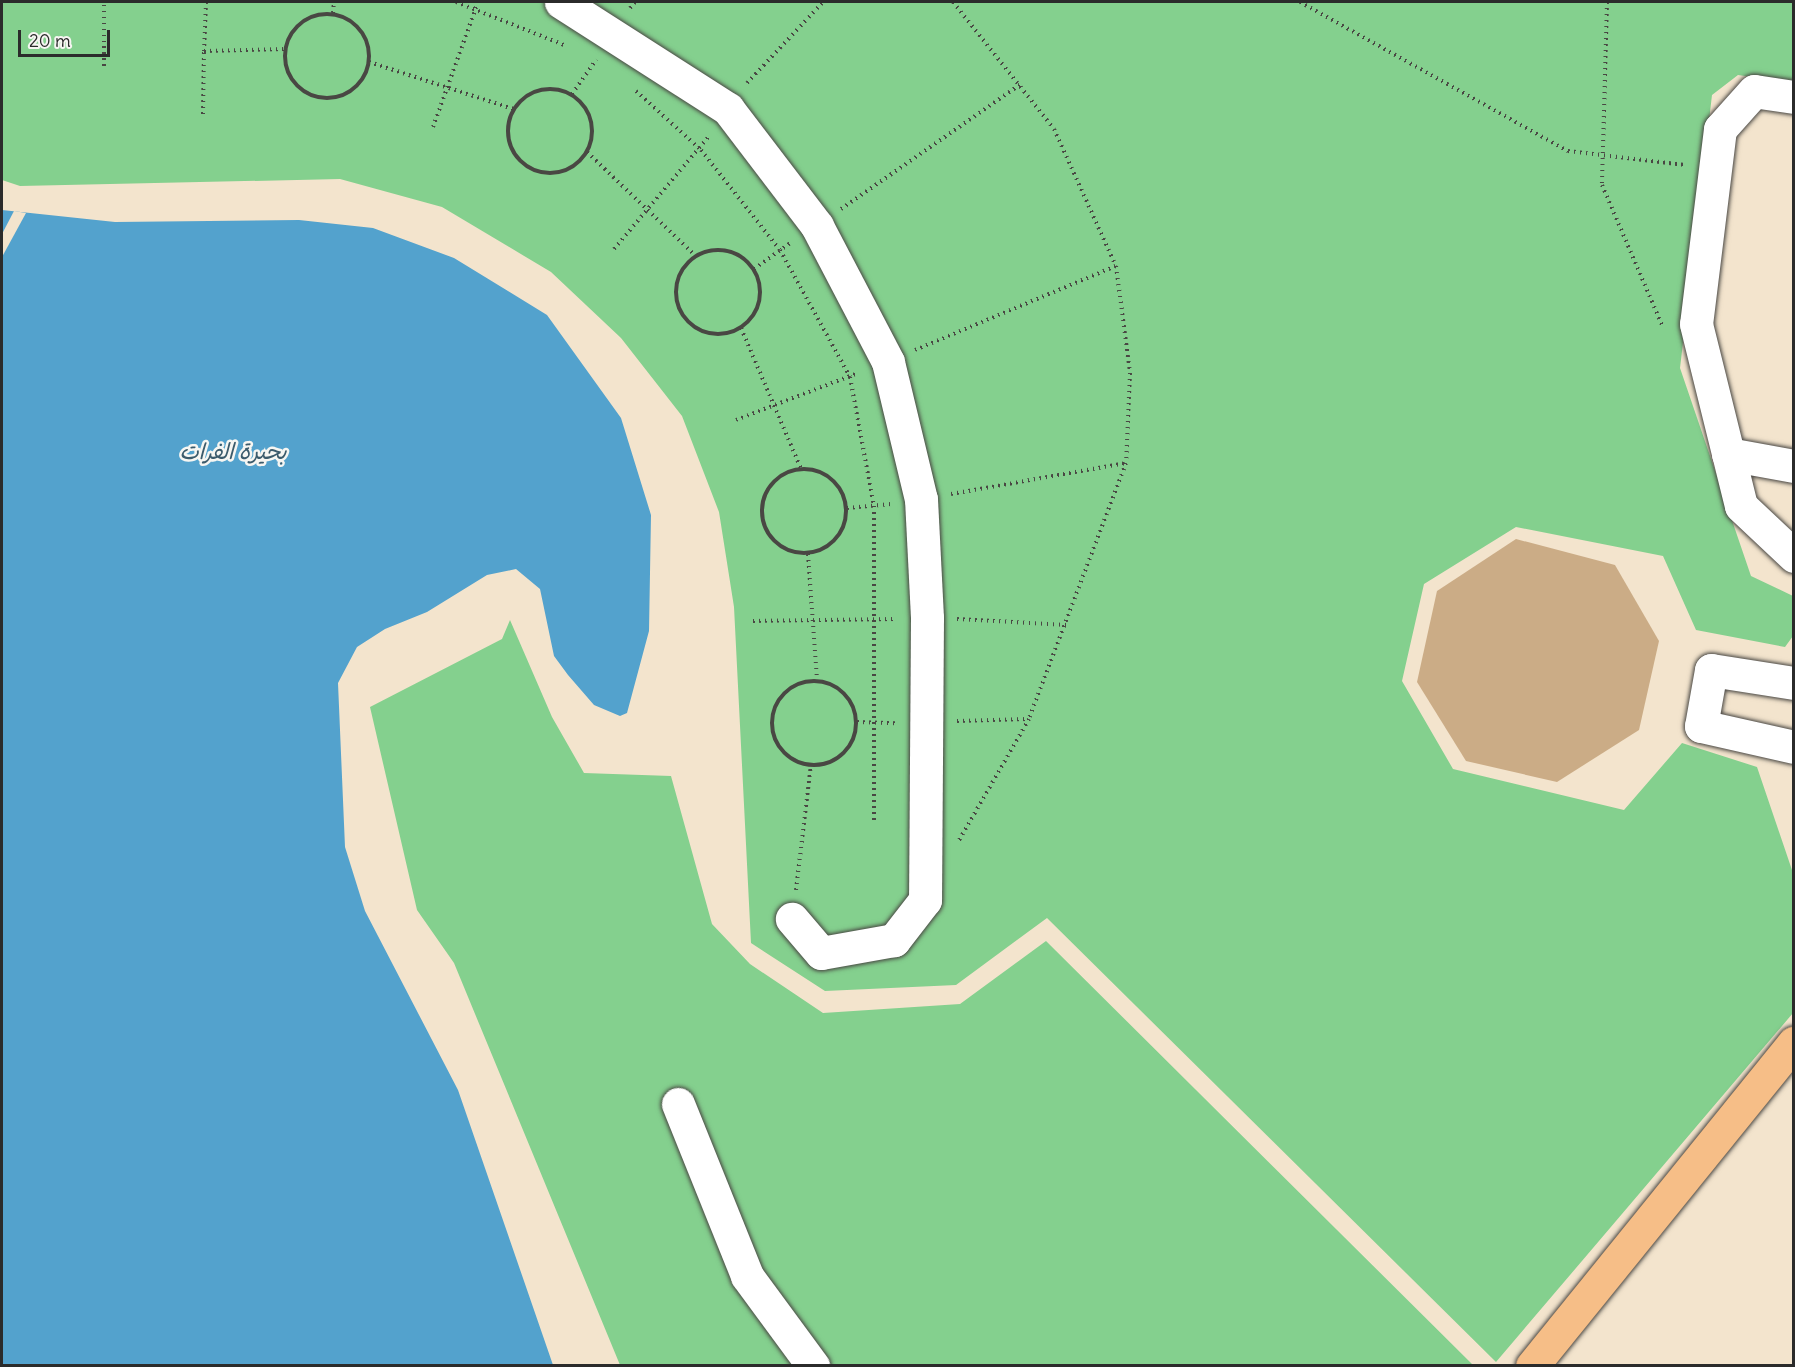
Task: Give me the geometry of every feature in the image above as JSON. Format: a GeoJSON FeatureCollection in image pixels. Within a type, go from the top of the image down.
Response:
{"type":"FeatureCollection","features":[{"type":"Feature","properties":{"kind":"main road"},"geometry":{"type":"LineString","coordinates":[[1532,1365],[1794,1043]]}},
{"type":"Feature","properties":{"kind":"street"},"geometry":{"type":"LineString","coordinates":[[561,2],[726,107],[818,226],[888,362],[921,499],[927,618],[925,900],[894,940],[821,953],[792,919]]}},
{"type":"Feature","properties":{"kind":"street"},"geometry":{"type":"LineString","coordinates":[[1794,97],[1754,91],[1720,129],[1696,324],[1741,506],[1794,556]]}},
{"type":"Feature","properties":{"kind":"street"},"geometry":{"type":"LineString","coordinates":[[1728,454],[1794,466]]}},
{"type":"Feature","properties":{"kind":"street"},"geometry":{"type":"LineString","coordinates":[[1794,683],[1711,670],[1701,726],[1794,747]]}},
{"type":"Feature","properties":{"kind":"street"},"geometry":{"type":"LineString","coordinates":[[678,1104],[747,1276],[813,1365]]}},
{"type":"Feature","properties":{"kind":"path"},"geometry":{"type":"LineString","coordinates":[[104,2],[104,66]]}},
{"type":"Feature","properties":{"kind":"path"},"geometry":{"type":"LineString","coordinates":[[203,114],[206,2]]}},
{"type":"Feature","properties":{"kind":"path"},"geometry":{"type":"LineString","coordinates":[[333,13],[334,2]]}},
{"type":"Feature","properties":{"kind":"path"},"geometry":{"type":"LineString","coordinates":[[456,2],[477,4],[568,47]]}},
{"type":"Feature","properties":{"kind":"path"},"geometry":{"type":"LineString","coordinates":[[952,2],[1022,83],[1054,129],[1116,266],[1130,373],[1126,463],[1029,719],[954,850]]}},
{"type":"Feature","properties":{"kind":"path"},"geometry":{"type":"LineString","coordinates":[[1300,2],[1568,151],[1715,169]]}},
{"type":"Feature","properties":{"kind":"path"},"geometry":{"type":"LineString","coordinates":[[1607,2],[1602,185],[1666,336]]}},
{"type":"Feature","properties":{"kind":"path"},"geometry":{"type":"LineString","coordinates":[[433,127],[477,4]]}},
{"type":"Feature","properties":{"kind":"path"},"geometry":{"type":"LineString","coordinates":[[333,13],[361,30],[369,62],[358,86],[335,98],[321,98],[293,81],[285,49],[307,18],[333,13]]}},
{"type":"Feature","properties":{"kind":"path"},"geometry":{"type":"LineString","coordinates":[[204,51],[285,49]]}},
{"type":"Feature","properties":{"kind":"path"},"geometry":{"type":"LineString","coordinates":[[585,56],[604,67]]}},
{"type":"Feature","properties":{"kind":"path"},"geometry":{"type":"LineString","coordinates":[[369,62],[514,109]]}},
{"type":"Feature","properties":{"kind":"path"},"geometry":{"type":"LineString","coordinates":[[754,269],[1022,83]]}},
{"type":"Feature","properties":{"kind":"path"},"geometry":{"type":"LineString","coordinates":[[632,87],[701,150],[780,250],[850,377],[874,506],[874,823]]}},
{"type":"Feature","properties":{"kind":"path"},"geometry":{"type":"LineString","coordinates":[[533,91],[572,93],[591,120],[587,152],[567,170],[528,168],[508,135],[514,109],[533,91]]}},
{"type":"Feature","properties":{"kind":"path"},"geometry":{"type":"LineString","coordinates":[[587,152],[696,256]]}},
{"type":"Feature","properties":{"kind":"path"},"geometry":{"type":"LineString","coordinates":[[721,250],[754,269],[761,295],[741,328],[716,335],[691,326],[682,315],[676,290],[696,256],[721,250]]}},
{"type":"Feature","properties":{"kind":"path"},"geometry":{"type":"LineString","coordinates":[[736,420],[888,362],[1116,266]]}},
{"type":"Feature","properties":{"kind":"path"},"geometry":{"type":"LineString","coordinates":[[741,328],[801,469]]}},
{"type":"Feature","properties":{"kind":"path"},"geometry":{"type":"LineString","coordinates":[[847,508],[921,499],[1126,463]]}},
{"type":"Feature","properties":{"kind":"path"},"geometry":{"type":"LineString","coordinates":[[801,469],[837,483],[847,508],[841,534],[808,554],[780,546],[763,523],[762,508],[774,481],[801,469]]}},
{"type":"Feature","properties":{"kind":"path"},"geometry":{"type":"LineString","coordinates":[[808,554],[818,680]]}},
{"type":"Feature","properties":{"kind":"path"},"geometry":{"type":"LineString","coordinates":[[818,680],[842,690],[857,722],[847,751],[811,765],[798,762],[778,745],[772,719],[782,695],[818,680]]}},
{"type":"Feature","properties":{"kind":"path"},"geometry":{"type":"LineString","coordinates":[[792,919],[811,765]]}},
{"type":"Feature","properties":{"kind":"green space"},"geometry":{"type":"Polygon","coordinates":[[[2,2],[1793,2],[1793,83],[1738,75],[1712,95],[1680,368],[1751,576],[1793,596],[1793,636],[1785,647],[1696,630],[1663,556],[1516,527],[1424,584],[1402,681],[1453,769],[1624,810],[1682,743],[1757,767],[1793,873],[1793,1013],[1496,1362],[1047,918],[956,985],[825,991],[751,943],[734,607],[719,512],[682,416],[621,338],[551,272],[442,207],[340,179],[20,186],[2,180],[2,2]]]}},
{"type":"Feature","properties":{"kind":"green space"},"geometry":{"type":"Polygon","coordinates":[[[510,620],[552,717],[584,773],[671,776],[712,924],[750,964],[823,1013],[960,1004],[1046,941],[1473,1365],[620,1365],[454,963],[417,910],[370,707],[502,639],[510,620]]]}},
{"type":"Feature","properties":{"kind":"water","name":"بحيرة الفرات"},"geometry":{"type":"Polygon","coordinates":[[[2,210],[115,222],[299,220],[373,228],[454,258],[547,315],[621,418],[651,515],[649,631],[627,713],[620,716],[594,705],[568,675],[554,656],[540,589],[516,569],[487,575],[427,612],[385,629],[357,647],[338,683],[345,847],[365,911],[458,1090],[553,1365],[2,1365],[2,210]]]}},
{"type":"Feature","properties":{"kind":"pier"},"geometry":{"type":"Polygon","coordinates":[[[14,211],[26,213],[2,257],[2,234],[14,211]]]}},
{"type":"Feature","properties":{"kind":"building"},"geometry":{"type":"Polygon","coordinates":[[[1516,539],[1615,565],[1659,641],[1639,730],[1557,782],[1466,761],[1417,682],[1437,591],[1516,539]]]}}]}
